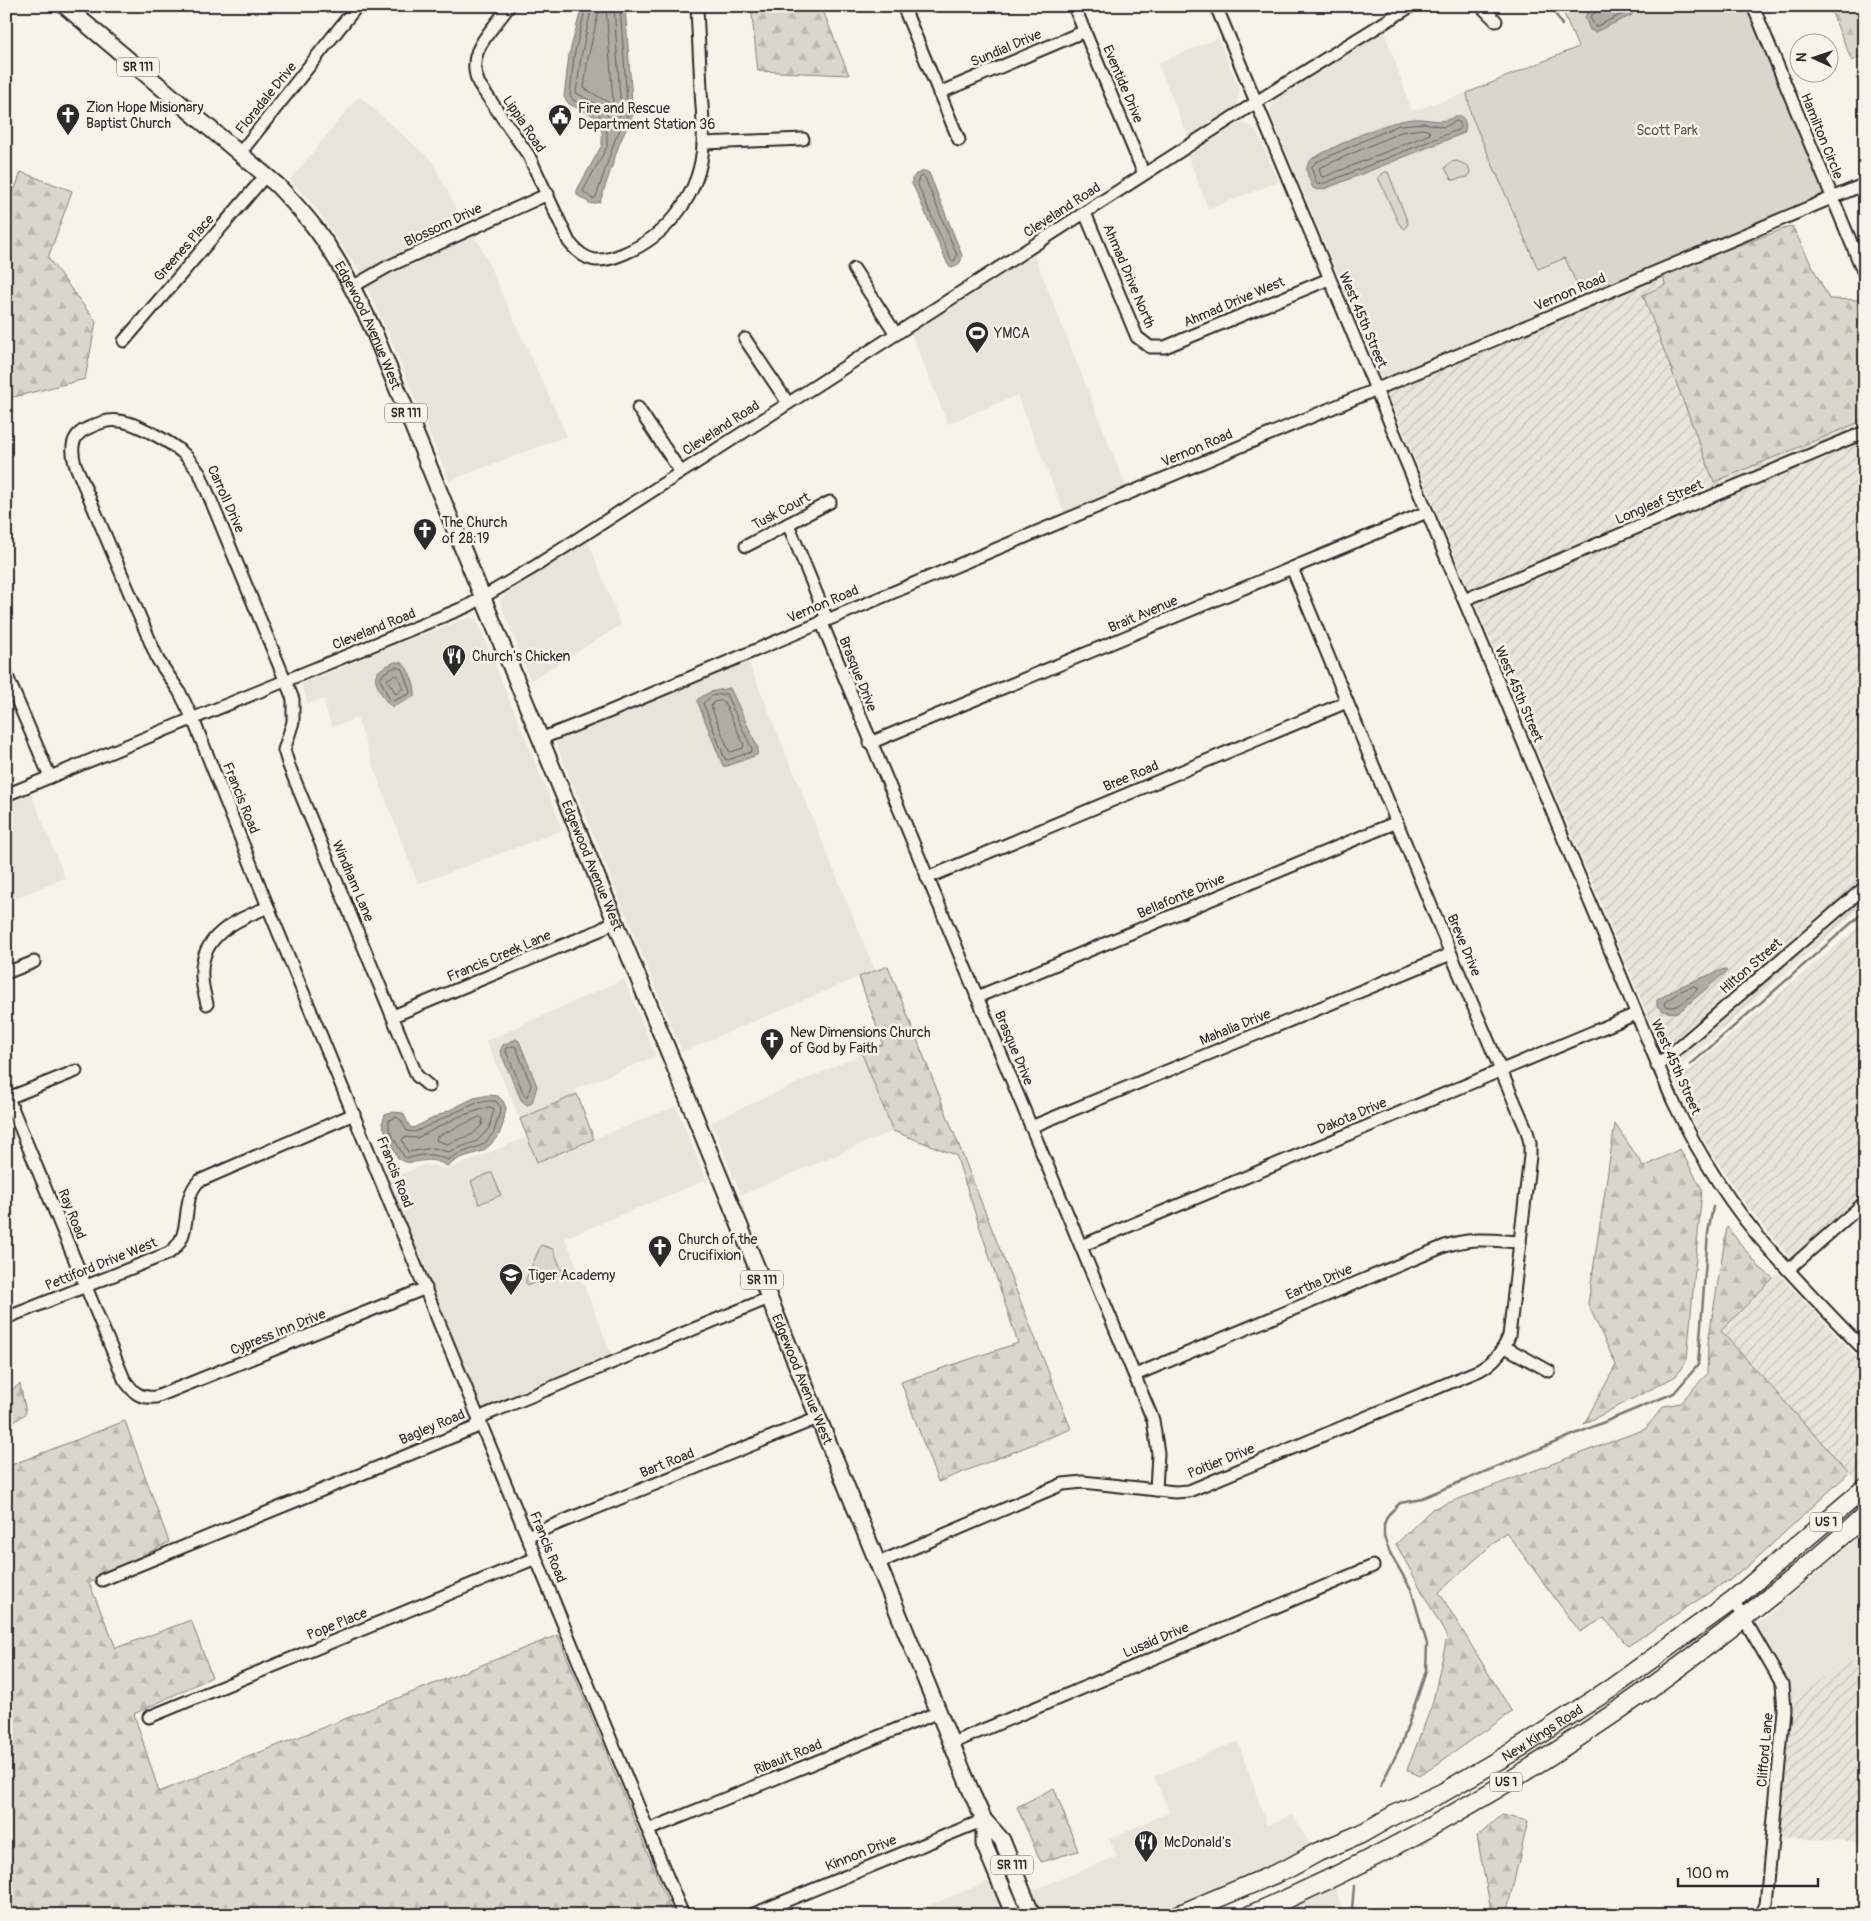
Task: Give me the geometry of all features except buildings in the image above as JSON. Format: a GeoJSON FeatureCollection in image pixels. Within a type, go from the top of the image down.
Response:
{"type":"FeatureCollection","features":[{"type":"Feature","properties":{"kind":"highway","name":"New Kings Road"},"geometry":{"type":"LineString","coordinates":[[1178,1915],[1289,1868],[1318,1852],[1361,1834],[1394,1815],[1442,1793],[1521,1747],[1613,1687],[1733,1600],[1865,1488]]}},
{"type":"Feature","properties":{"kind":"highway","name":"New Kings Road"},"geometry":{"type":"LineString","coordinates":[[1250,1915],[1326,1880],[1442,1819],[1589,1730],[1745,1618],[1865,1516]]}},
{"type":"Feature","properties":{"kind":"main road","name":"Edgewood Avenue West"},"geometry":{"type":"LineString","coordinates":[[66,6],[266,175],[296,205],[327,244],[352,287],[372,327],[984,1820],[1002,1840],[1032,1915]]}},
{"type":"Feature","properties":{"kind":"main road","name":"Edgewood Avenue West"},"geometry":{"type":"LineString","coordinates":[[984,1820],[984,1844],[1014,1915]]}},
{"type":"Feature","properties":{"kind":"street","name":"Floradale Drive"},"geometry":{"type":"LineString","coordinates":[[240,153],[357,6]]}},
{"type":"Feature","properties":{"kind":"street","name":"Lippia Road"},"geometry":{"type":"LineString","coordinates":[[510,6],[482,42],[476,53],[475,75],[479,84],[529,156],[569,242],[586,258],[597,261],[609,260],[634,250],[666,227],[686,203],[700,169],[704,143]]}},
{"type":"Feature","properties":{"kind":"street"},"geometry":{"type":"LineString","coordinates":[[697,6],[704,143],[803,139]]}},
{"type":"Feature","properties":{"kind":"street"},"geometry":{"type":"LineString","coordinates":[[903,6],[959,140]]}},
{"type":"Feature","properties":{"kind":"street","name":"Eventide Drive"},"geometry":{"type":"LineString","coordinates":[[1074,6],[1144,174]]}},
{"type":"Feature","properties":{"kind":"street","name":"West 45th Street"},"geometry":{"type":"LineString","coordinates":[[1216,6],[1657,1066],[1690,1135],[1729,1199],[1770,1250],[1865,1351]]}},
{"type":"Feature","properties":{"kind":"street","name":"Cleveland Road"},"geometry":{"type":"LineString","coordinates":[[6,795],[482,599],[1256,102],[1411,6]]}},
{"type":"Feature","properties":{"kind":"street"},"geometry":{"type":"LineString","coordinates":[[1481,6],[1496,21]]}},
{"type":"Feature","properties":{"kind":"street","name":"Hamilton Circle"},"geometry":{"type":"LineString","coordinates":[[1752,6],[1865,276]]}},
{"type":"Feature","properties":{"kind":"street","name":"Sundial Drive"},"geometry":{"type":"LineString","coordinates":[[939,93],[1085,31]]}},
{"type":"Feature","properties":{"kind":"street","name":"Greenes Place"},"geometry":{"type":"LineString","coordinates":[[124,341],[266,175]]}},
{"type":"Feature","properties":{"kind":"street","name":"Vernon Road"},"geometry":{"type":"LineString","coordinates":[[540,739],[606,713],[1865,184]]}},
{"type":"Feature","properties":{"kind":"street","name":"Blossom Drive"},"geometry":{"type":"LineString","coordinates":[[352,287],[387,267],[548,194]]}},
{"type":"Feature","properties":{"kind":"street","name":"Ahmad Drive North"},"geometry":{"type":"LineString","coordinates":[[1085,213],[1137,338],[1150,347]]}},
{"type":"Feature","properties":{"kind":"street"},"geometry":{"type":"LineString","coordinates":[[854,269],[896,334]]}},
{"type":"Feature","properties":{"kind":"street","name":"Ahmad Drive West"},"geometry":{"type":"LineString","coordinates":[[1150,347],[1166,347],[1328,279]]}},
{"type":"Feature","properties":{"kind":"street"},"geometry":{"type":"LineString","coordinates":[[745,339],[788,403]]}},
{"type":"Feature","properties":{"kind":"street"},"geometry":{"type":"LineString","coordinates":[[638,408],[680,472]]}},
{"type":"Feature","properties":{"kind":"street","name":"Carroll Drive"},"geometry":{"type":"LineString","coordinates":[[72,446],[75,438],[81,432],[100,423],[119,420],[169,443],[193,463],[200,474],[286,680]]}},
{"type":"Feature","properties":{"kind":"street","name":"Longleaf Street"},"geometry":{"type":"LineString","coordinates":[[1464,600],[1865,432]]}},
{"type":"Feature","properties":{"kind":"street","name":"Francis Road"},"geometry":{"type":"LineString","coordinates":[[72,446],[75,464],[158,660],[179,691],[193,719],[268,907],[683,1915]]}},
{"type":"Feature","properties":{"kind":"street","name":"Tusk Court"},"geometry":{"type":"LineString","coordinates":[[746,546],[830,502]]}},
{"type":"Feature","properties":{"kind":"street","name":"Brait Avenue"},"geometry":{"type":"LineString","coordinates":[[870,743],[1426,512]]}},
{"type":"Feature","properties":{"kind":"street","name":"Brasque Drive"},"geometry":{"type":"LineString","coordinates":[[788,524],[870,743],[1153,1420],[1158,1453],[1156,1490]]}},
{"type":"Feature","properties":{"kind":"street","name":"Breve Drive"},"geometry":{"type":"LineString","coordinates":[[1292,568],[1451,954],[1527,1131],[1530,1143],[1530,1156],[1509,1336],[1505,1347]]}},
{"type":"Feature","properties":{"kind":"street"},"geometry":{"type":"LineString","coordinates":[[6,674],[50,778]]}},
{"type":"Feature","properties":{"kind":"street","name":"Windham Lane"},"geometry":{"type":"LineString","coordinates":[[286,680],[294,707],[293,722],[284,750],[289,766],[417,1076],[429,1086]]}},
{"type":"Feature","properties":{"kind":"street","name":"Bree Road"},"geometry":{"type":"LineString","coordinates":[[926,878],[1347,702]]}},
{"type":"Feature","properties":{"kind":"street","name":"Bellafonte Drive"},"geometry":{"type":"LineString","coordinates":[[977,997],[1397,822]]}},
{"type":"Feature","properties":{"kind":"street","name":"Hilton Street"},"geometry":{"type":"LineString","coordinates":[[1657,1066],[1865,887]]}},
{"type":"Feature","properties":{"kind":"street"},"geometry":{"type":"LineString","coordinates":[[207,1004],[202,977],[205,955],[210,944],[227,926],[268,907]]}},
{"type":"Feature","properties":{"kind":"street","name":"Francis Creek Lane"},"geometry":{"type":"LineString","coordinates":[[393,1016],[600,930],[614,921]]}},
{"type":"Feature","properties":{"kind":"street","name":"Mahalia Drive"},"geometry":{"type":"LineString","coordinates":[[1031,1127],[1451,954]]}},
{"type":"Feature","properties":{"kind":"street"},"geometry":{"type":"LineString","coordinates":[[6,973],[34,962]]}},
{"type":"Feature","properties":{"kind":"street","name":"Dakota Drive"},"geometry":{"type":"LineString","coordinates":[[1081,1246],[1636,1014]]}},
{"type":"Feature","properties":{"kind":"street"},"geometry":{"type":"LineString","coordinates":[[7,1096],[76,1071]]}},
{"type":"Feature","properties":{"kind":"street","name":"Ray Road"},"geometry":{"type":"LineString","coordinates":[[7,1096],[124,1379],[134,1393],[140,1397]]}},
{"type":"Feature","properties":{"kind":"street","name":"Pettiford Drive West"},"geometry":{"type":"LineString","coordinates":[[6,1318],[169,1253],[181,1242],[184,1234],[189,1196],[193,1187],[199,1181],[354,1114]]}},
{"type":"Feature","properties":{"kind":"street"},"geometry":{"type":"LineString","coordinates":[[1788,1270],[1865,1202]]}},
{"type":"Feature","properties":{"kind":"street","name":"Eartha Drive"},"geometry":{"type":"LineString","coordinates":[[1135,1375],[1445,1246],[1464,1240],[1482,1239],[1520,1242]]}},
{"type":"Feature","properties":{"kind":"street","name":"Cypress Inn Drive"},"geometry":{"type":"LineString","coordinates":[[140,1397],[156,1398],[426,1288]]}},
{"type":"Feature","properties":{"kind":"street","name":"Bagley Road"},"geometry":{"type":"LineString","coordinates":[[102,1580],[474,1428],[485,1415],[769,1298]]}},
{"type":"Feature","properties":{"kind":"street"},"geometry":{"type":"LineString","coordinates":[[1505,1347],[1549,1371]]}},
{"type":"Feature","properties":{"kind":"street","name":"Poitier Drive"},"geometry":{"type":"LineString","coordinates":[[878,1562],[1063,1484],[1083,1482],[1175,1492],[1189,1491],[1480,1370],[1492,1363],[1505,1347]]}},
{"type":"Feature","properties":{"kind":"street","name":"Bart Road"},"geometry":{"type":"LineString","coordinates":[[527,1536],[818,1418]]}},
{"type":"Feature","properties":{"kind":"street","name":"Pope Place"},"geometry":{"type":"LineString","coordinates":[[149,1717],[536,1558]]}},
{"type":"Feature","properties":{"kind":"street","name":"Lusaid Drive"},"geometry":{"type":"LineString","coordinates":[[952,1743],[1373,1566]]}},
{"type":"Feature","properties":{"kind":"street","name":"Clifford Lane"},"geometry":{"type":"LineString","coordinates":[[1733,1600],[1776,1671],[1784,1694],[1784,1718],[1766,1904],[1760,1915]]}},
{"type":"Feature","properties":{"kind":"street","name":"Ribault Road"},"geometry":{"type":"LineString","coordinates":[[648,1830],[939,1712]]}},
{"type":"Feature","properties":{"kind":"street"},"geometry":{"type":"LineString","coordinates":[[1521,1747],[1532,1766]]}},
{"type":"Feature","properties":{"kind":"street","name":"Kinnon Drive"},"geometry":{"type":"LineString","coordinates":[[751,1915],[984,1820]]}},
{"type":"Feature","properties":{"kind":"shaded area"},"geometry":{"type":"Polygon","coordinates":[[[1384,30],[1412,111],[1467,93],[1471,115],[1538,269],[1565,258],[1583,298],[1382,381],[1271,115],[1271,109],[1277,98],[1384,30]]]}},
{"type":"Feature","properties":{"kind":"shaded area"},"geometry":{"type":"Polygon","coordinates":[[[1218,38],[1239,88],[1237,104],[1233,109],[1188,137],[1158,63],[1218,38]]]}},
{"type":"Feature","properties":{"kind":"shaded area"},"geometry":{"type":"Polygon","coordinates":[[[359,96],[432,161],[465,225],[480,245],[567,436],[449,481],[389,335],[361,274],[317,209],[290,180],[359,96]]]}},
{"type":"Feature","properties":{"kind":"shaded area"},"geometry":{"type":"Polygon","coordinates":[[[1239,123],[1251,126],[1256,130],[1279,182],[1208,209],[1188,156],[1239,123]]]}},
{"type":"Feature","properties":{"kind":"shaded area"},"geometry":{"type":"Polygon","coordinates":[[[1034,254],[1126,487],[1065,515],[1017,395],[948,424],[911,333],[1034,254]]]}},
{"type":"Feature","properties":{"kind":"shaded area"},"geometry":{"type":"Polygon","coordinates":[[[1663,273],[1665,285],[1643,295],[1714,482],[1865,420],[1865,903],[1672,1073],[1382,381],[1663,273]]]}},
{"type":"Feature","properties":{"kind":"shaded area"},"geometry":{"type":"Polygon","coordinates":[[[588,541],[621,625],[530,681],[500,601],[511,590],[588,541]]]}},
{"type":"Feature","properties":{"kind":"shaded area"},"geometry":{"type":"Polygon","coordinates":[[[471,617],[477,621],[563,830],[418,884],[357,718],[332,727],[323,699],[308,704],[301,684],[407,640],[471,617]]]}},
{"type":"Feature","properties":{"kind":"shaded area"},"geometry":{"type":"Polygon","coordinates":[[[743,649],[875,970],[682,1052],[550,729],[743,649]]]}},
{"type":"Feature","properties":{"kind":"shaded area"},"geometry":{"type":"Polygon","coordinates":[[[31,793],[65,878],[6,902],[6,804],[31,793]]]}},
{"type":"Feature","properties":{"kind":"shaded area"},"geometry":{"type":"Polygon","coordinates":[[[1865,921],[1865,1194],[1791,1259],[1748,1208],[1722,1169],[1697,1129],[1676,1082],[1865,921]]]}},
{"type":"Feature","properties":{"kind":"shaded area"},"geometry":{"type":"Polygon","coordinates":[[[624,979],[656,1056],[575,1089],[577,1094],[520,1119],[486,1041],[624,979]]]}},
{"type":"Feature","properties":{"kind":"shaded area"},"geometry":{"type":"Polygon","coordinates":[[[862,1054],[893,1131],[741,1195],[711,1122],[862,1054]]]}},
{"type":"Feature","properties":{"kind":"shaded area","name":"Tiger Academy"},"geometry":{"type":"Polygon","coordinates":[[[676,1106],[706,1180],[565,1238],[613,1358],[481,1411],[386,1180],[426,1164],[448,1169],[527,1137],[537,1162],[676,1106]]]}},
{"type":"Feature","properties":{"kind":"shaded area"},"geometry":{"type":"Polygon","coordinates":[[[1778,1273],[1865,1366],[1865,1473],[1856,1481],[1721,1331],[1778,1273]]]}},
{"type":"Feature","properties":{"kind":"shaded area"},"geometry":{"type":"Polygon","coordinates":[[[1865,1532],[1865,1653],[1791,1696],[1785,1674],[1756,1625],[1865,1532]]]}},
{"type":"Feature","properties":{"kind":"shaded area"},"geometry":{"type":"Polygon","coordinates":[[[1865,1653],[1865,1843],[1778,1837],[1791,1696],[1865,1653]]]}},
{"type":"Feature","properties":{"kind":"shaded area"},"geometry":{"type":"Polygon","coordinates":[[[1238,1741],[1267,1825],[1292,1815],[1310,1844],[1284,1858],[1149,1915],[1041,1915],[1031,1891],[1117,1856],[1109,1839],[1169,1812],[1154,1776],[1238,1741]]]}},
{"type":"Feature","properties":{"kind":"shaded area"},"geometry":{"type":"Polygon","coordinates":[[[990,1881],[1004,1915],[904,1915],[990,1881]]]}},
{"type":"Feature","properties":{"kind":"shaded area"},"geometry":{"type":"Polygon","coordinates":[[[1335,1888],[1345,1915],[1275,1915],[1335,1888]]]}},
{"type":"Feature","properties":{"kind":"green space"},"geometry":{"type":"Polygon","coordinates":[[[751,6],[821,6],[849,75],[758,71],[751,6]]]}},
{"type":"Feature","properties":{"kind":"green space","name":"Scott Park"},"geometry":{"type":"Polygon","coordinates":[[[1568,6],[1749,6],[1826,195],[1583,298],[1565,258],[1538,269],[1471,115],[1467,93],[1578,47],[1562,9],[1568,6]]]}},
{"type":"Feature","properties":{"kind":"green space"},"geometry":{"type":"Polygon","coordinates":[[[1829,6],[1865,6],[1865,54],[1852,61],[1829,6]]]}},
{"type":"Feature","properties":{"kind":"green space"},"geometry":{"type":"Polygon","coordinates":[[[1457,161],[1468,166],[1470,171],[1468,177],[1453,180],[1445,168],[1450,162],[1457,161]]]}},
{"type":"Feature","properties":{"kind":"green space"},"geometry":{"type":"Polygon","coordinates":[[[21,172],[72,191],[48,258],[96,322],[85,379],[6,399],[6,214],[21,172]]]}},
{"type":"Feature","properties":{"kind":"green space"},"geometry":{"type":"Polygon","coordinates":[[[1388,172],[1408,223],[1405,229],[1399,224],[1378,177],[1388,172]]]}},
{"type":"Feature","properties":{"kind":"green space"},"geometry":{"type":"Polygon","coordinates":[[[1792,226],[1829,299],[1865,300],[1865,420],[1714,482],[1643,295],[1665,285],[1663,273],[1792,226]]]}},
{"type":"Feature","properties":{"kind":"green space"},"geometry":{"type":"Polygon","coordinates":[[[888,966],[1071,1429],[938,1482],[901,1382],[1018,1343],[956,1155],[893,1131],[862,1054],[883,1044],[859,977],[888,966]]]}},
{"type":"Feature","properties":{"kind":"green space"},"geometry":{"type":"Polygon","coordinates":[[[577,1094],[594,1139],[537,1162],[520,1119],[577,1094]]]}},
{"type":"Feature","properties":{"kind":"green space"},"geometry":{"type":"Polygon","coordinates":[[[1615,1124],[1644,1167],[1680,1149],[1702,1189],[1687,1359],[1676,1376],[1584,1424],[1616,1365],[1588,1304],[1615,1124]]]}},
{"type":"Feature","properties":{"kind":"green space"},"geometry":{"type":"Polygon","coordinates":[[[492,1173],[501,1195],[479,1204],[471,1181],[492,1173]]]}},
{"type":"Feature","properties":{"kind":"green space"},"geometry":{"type":"Polygon","coordinates":[[[1727,1227],[1759,1267],[1773,1278],[1721,1331],[1849,1473],[1745,1569],[1628,1646],[1604,1618],[1580,1632],[1506,1532],[1439,1592],[1512,1712],[1420,1776],[1407,1770],[1432,1705],[1447,1637],[1396,1544],[1432,1509],[1645,1429],[1664,1406],[1680,1403],[1707,1374],[1708,1342],[1727,1227]]]}},
{"type":"Feature","properties":{"kind":"green space"},"geometry":{"type":"Polygon","coordinates":[[[541,1245],[553,1249],[562,1271],[560,1274],[529,1285],[526,1283],[526,1279],[541,1245]]]}},
{"type":"Feature","properties":{"kind":"green space"},"geometry":{"type":"Polygon","coordinates":[[[20,1384],[26,1413],[6,1428],[6,1394],[20,1384]]]}},
{"type":"Feature","properties":{"kind":"green space"},"geometry":{"type":"Polygon","coordinates":[[[125,1421],[169,1542],[89,1583],[116,1648],[191,1620],[212,1677],[134,1714],[159,1792],[558,1635],[673,1915],[6,1915],[6,1467],[125,1421]]]}},
{"type":"Feature","properties":{"kind":"green space"},"geometry":{"type":"Polygon","coordinates":[[[1054,1788],[1078,1851],[1041,1862],[1017,1807],[1054,1788]]]}},
{"type":"Feature","properties":{"kind":"green space"},"geometry":{"type":"Polygon","coordinates":[[[1502,1815],[1528,1821],[1506,1915],[1492,1915],[1477,1837],[1502,1815]]]}},
{"type":"Feature","properties":{"kind":"water"},"geometry":{"type":"Polygon","coordinates":[[[582,6],[625,6],[633,115],[620,142],[600,202],[591,204],[577,195],[577,190],[602,145],[602,132],[596,117],[569,104],[564,97],[569,55],[582,6]]]}},
{"type":"Feature","properties":{"kind":"water"},"geometry":{"type":"Polygon","coordinates":[[[1598,6],[1635,6],[1632,15],[1595,32],[1590,30],[1585,17],[1588,11],[1598,6]]]}},
{"type":"Feature","properties":{"kind":"water"},"geometry":{"type":"Polygon","coordinates":[[[1461,116],[1464,120],[1466,126],[1464,133],[1327,188],[1318,190],[1313,188],[1307,168],[1313,158],[1362,134],[1389,124],[1414,119],[1445,120],[1461,116]]]}},
{"type":"Feature","properties":{"kind":"water"},"geometry":{"type":"Polygon","coordinates":[[[925,171],[929,173],[962,255],[959,263],[952,268],[948,265],[912,184],[912,179],[916,174],[925,171]]]}},
{"type":"Feature","properties":{"kind":"water"},"geometry":{"type":"Polygon","coordinates":[[[395,662],[401,662],[407,668],[413,682],[415,696],[393,707],[387,702],[380,691],[376,676],[377,672],[395,662]]]}},
{"type":"Feature","properties":{"kind":"water"},"geometry":{"type":"Polygon","coordinates":[[[730,688],[758,748],[757,755],[723,766],[698,699],[710,692],[730,688]]]}},
{"type":"Feature","properties":{"kind":"water"},"geometry":{"type":"Polygon","coordinates":[[[1724,969],[1727,971],[1679,1012],[1667,1012],[1657,1006],[1657,1000],[1679,987],[1724,969]]]}},
{"type":"Feature","properties":{"kind":"water"},"geometry":{"type":"Polygon","coordinates":[[[516,1039],[519,1041],[537,1086],[532,1103],[527,1105],[521,1100],[500,1051],[503,1045],[516,1039]]]}},
{"type":"Feature","properties":{"kind":"water"},"geometry":{"type":"Polygon","coordinates":[[[489,1095],[498,1096],[506,1108],[499,1135],[483,1151],[460,1158],[447,1166],[439,1162],[425,1160],[408,1162],[398,1158],[382,1124],[385,1115],[393,1112],[403,1113],[410,1127],[413,1128],[474,1098],[489,1095]]]}},
{"type":"Feature","properties":{"kind":"waterway"},"geometry":{"type":"LineString","coordinates":[[1551,6],[1562,25]]}},
{"type":"Feature","properties":{"kind":"waterway"},"geometry":{"type":"LineString","coordinates":[[1690,1065],[1865,911]]}},
{"type":"Feature","properties":{"kind":"waterway"},"geometry":{"type":"LineString","coordinates":[[1380,1787],[1402,1743],[1426,1671],[1427,1644],[1411,1589],[1390,1553],[1384,1537],[1384,1524],[1388,1515],[1400,1503],[1417,1500],[1674,1393],[1698,1365],[1708,1233],[1713,1207]]}},
{"type":"Feature","properties":{"kind":"waterway"},"geometry":{"type":"LineString","coordinates":[[1353,1915],[1354,1886]]}},
{"type":"Feature","properties":{"kind":"place","name":"Zion Hope Misionary Baptist Church"},"geometry":{"type":"Point","coordinates":[68,136]}},
{"type":"Feature","properties":{"kind":"place","name":"Fire and Rescue Department Station 36"},"geometry":{"type":"Point","coordinates":[560,137]}},
{"type":"Feature","properties":{"kind":"place","name":"YMCA"},"geometry":{"type":"Point","coordinates":[977,354]}},
{"type":"Feature","properties":{"kind":"place","name":"The Church of 28:19"},"geometry":{"type":"Point","coordinates":[425,551]}},
{"type":"Feature","properties":{"kind":"place","name":"Church's Chicken"},"geometry":{"type":"Point","coordinates":[454,677]}},
{"type":"Feature","properties":{"kind":"place","name":"New Dimensions Church of God by Faith"},"geometry":{"type":"Point","coordinates":[772,1061]}},
{"type":"Feature","properties":{"kind":"place","name":"Church of the Crucifixion"},"geometry":{"type":"Point","coordinates":[660,1268]}},
{"type":"Feature","properties":{"kind":"place","name":"Tiger Academy"},"geometry":{"type":"Point","coordinates":[511,1296]}},
{"type":"Feature","properties":{"kind":"place","name":"McDonald's"},"geometry":{"type":"Point","coordinates":[1146,1863]}}]}
